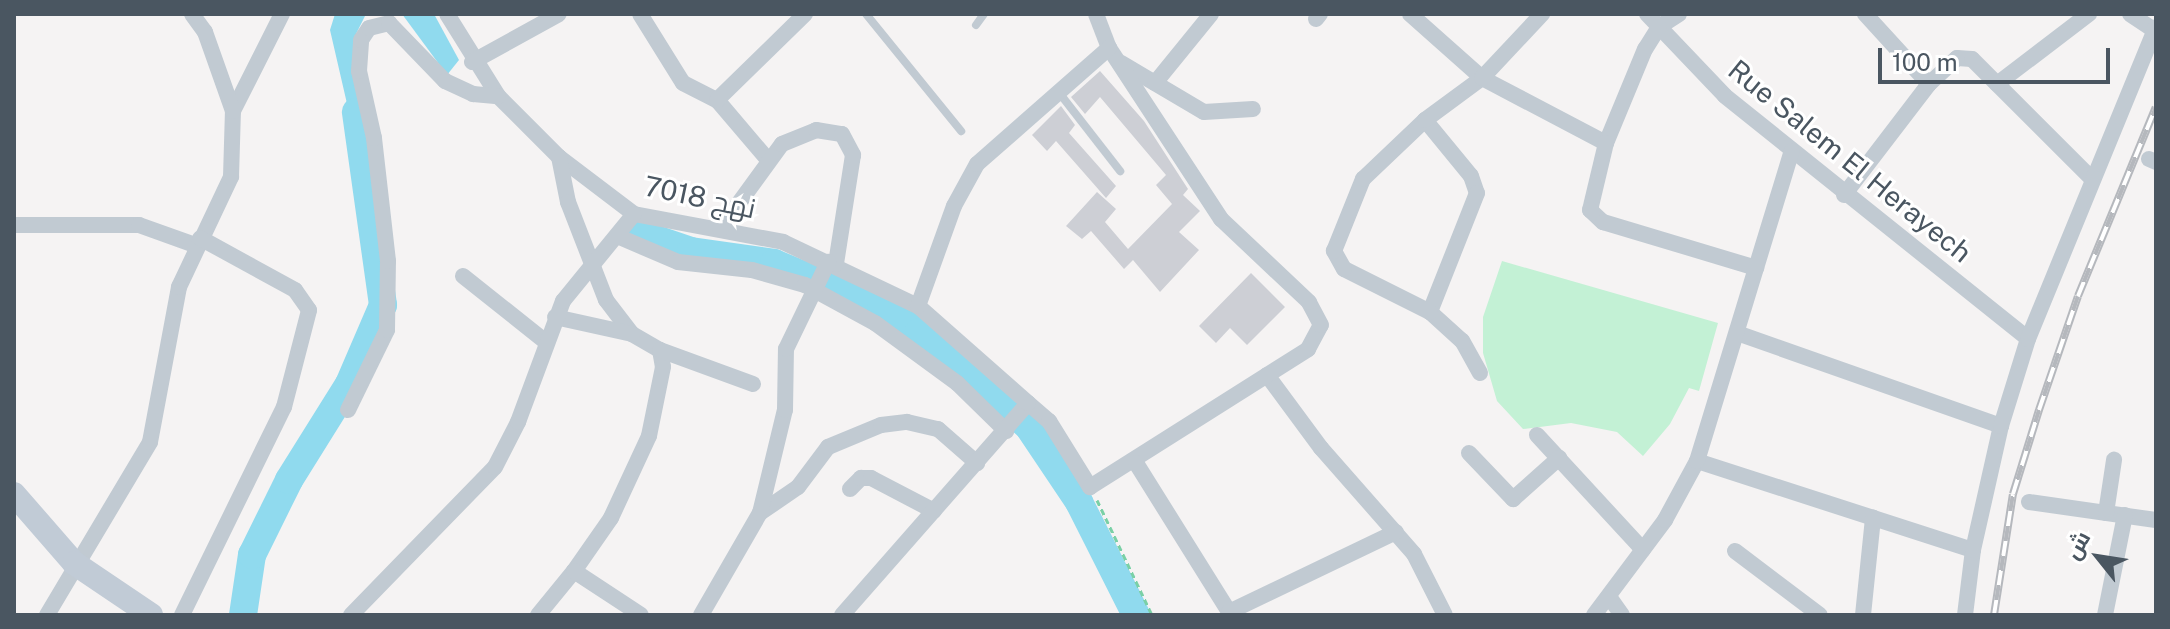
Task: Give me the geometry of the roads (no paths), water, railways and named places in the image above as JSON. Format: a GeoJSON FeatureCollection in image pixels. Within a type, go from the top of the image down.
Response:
{"type":"FeatureCollection","features":[{"type":"Feature","properties":{"kind":"main road"},"geometry":{"type":"LineString","coordinates":[[14,494],[74,563],[151,615]]}},
{"type":"Feature","properties":{"kind":"street"},"geometry":{"type":"LineString","coordinates":[[47,615],[74,563],[150,442],[176,299],[197,242],[231,177],[233,111],[205,32],[192,14]]}},
{"type":"Feature","properties":{"kind":"street"},"geometry":{"type":"LineString","coordinates":[[233,111],[282,14]]}},
{"type":"Feature","properties":{"kind":"street","name":"نهج 7018"},"geometry":{"type":"LineString","coordinates":[[447,14],[472,62],[498,96],[559,157],[634,214],[783,242],[918,306],[1027,405],[1049,421],[1090,487],[1136,463]]}},
{"type":"Feature","properties":{"kind":"street"},"geometry":{"type":"LineString","coordinates":[[472,62],[559,14]]}},
{"type":"Feature","properties":{"kind":"street"},"geometry":{"type":"LineString","coordinates":[[640,14],[686,86],[717,100],[768,160]]}},
{"type":"Feature","properties":{"kind":"street"},"geometry":{"type":"LineString","coordinates":[[717,100],[805,14]]}},
{"type":"Feature","properties":{"kind":"street"},"geometry":{"type":"LineString","coordinates":[[1096,14],[1113,54],[1216,223],[1309,302],[1321,325],[1308,349],[1136,463],[1230,613],[1396,532]]}},
{"type":"Feature","properties":{"kind":"street"},"geometry":{"type":"LineString","coordinates":[[1155,83],[1211,14]]}},
{"type":"Feature","properties":{"kind":"street"},"geometry":{"type":"LineString","coordinates":[[1410,14],[1482,78],[1606,143]]}},
{"type":"Feature","properties":{"kind":"street"},"geometry":{"type":"LineString","coordinates":[[1480,373],[1462,341],[1430,312],[1344,269],[1334,251],[1363,179],[1425,120],[1482,78],[1542,14]]}},
{"type":"Feature","properties":{"kind":"street","name":"Rue Salem El Herayech"},"geometry":{"type":"LineString","coordinates":[[1647,14],[1725,96],[1844,195],[2028,339]]}},
{"type":"Feature","properties":{"kind":"street"},"geometry":{"type":"LineString","coordinates":[[1679,14],[1659,27],[1645,49],[1606,143],[1590,210],[1603,222],[1756,268]]}},
{"type":"Feature","properties":{"kind":"street"},"geometry":{"type":"LineString","coordinates":[[1865,14],[1929,84]]}},
{"type":"Feature","properties":{"kind":"street"},"geometry":{"type":"LineString","coordinates":[[1997,84],[2089,14]]}},
{"type":"Feature","properties":{"kind":"street"},"geometry":{"type":"LineString","coordinates":[[1965,615],[1973,550],[2001,426],[2028,339],[2155,29],[2130,14]]}},
{"type":"Feature","properties":{"kind":"street"},"geometry":{"type":"LineString","coordinates":[[348,410],[387,330],[388,261],[374,138],[359,71],[361,40],[379,22],[389,23],[445,81],[473,94],[498,96]]}},
{"type":"Feature","properties":{"kind":"street"},"geometry":{"type":"LineString","coordinates":[[1113,54],[1155,83],[1215,115],[1253,109]]}},
{"type":"Feature","properties":{"kind":"street"},"geometry":{"type":"LineString","coordinates":[[918,306],[954,206],[977,164],[1056,90],[1113,54]]}},
{"type":"Feature","properties":{"kind":"street"},"geometry":{"type":"LineString","coordinates":[[1844,195],[1929,84],[1962,56],[1997,84],[2092,179]]}},
{"type":"Feature","properties":{"kind":"street"},"geometry":{"type":"LineString","coordinates":[[1425,120],[1471,176],[1477,193],[1430,312]]}},
{"type":"Feature","properties":{"kind":"street"},"geometry":{"type":"LineString","coordinates":[[701,615],[760,513],[785,410],[786,349],[814,288],[830,264],[851,145],[842,134],[799,133],[768,160],[720,229]]}},
{"type":"Feature","properties":{"kind":"street"},"geometry":{"type":"LineString","coordinates":[[1594,615],[1610,598],[1643,550],[1697,461],[1792,151]]}},
{"type":"Feature","properties":{"kind":"street"},"geometry":{"type":"LineString","coordinates":[[559,157],[590,267],[632,334]]}},
{"type":"Feature","properties":{"kind":"street"},"geometry":{"type":"LineString","coordinates":[[351,615],[495,467],[518,422],[555,317],[590,267],[634,214]]}},
{"type":"Feature","properties":{"kind":"street"},"geometry":{"type":"LineString","coordinates":[[14,225],[139,225],[197,242],[295,290],[309,310],[284,407],[182,615]]}},
{"type":"Feature","properties":{"kind":"street"},"geometry":{"type":"LineString","coordinates":[[617,236],[678,262],[752,270],[814,288],[875,323],[957,383],[1009,427]]}},
{"type":"Feature","properties":{"kind":"street"},"geometry":{"type":"LineString","coordinates":[[463,276],[546,342]]}},
{"type":"Feature","properties":{"kind":"street"},"geometry":{"type":"LineString","coordinates":[[555,317],[632,334],[660,350],[753,384]]}},
{"type":"Feature","properties":{"kind":"street"},"geometry":{"type":"LineString","coordinates":[[1737,333],[2001,426]]}},
{"type":"Feature","properties":{"kind":"street"},"geometry":{"type":"LineString","coordinates":[[538,615],[611,518],[649,436],[663,367],[660,350]]}},
{"type":"Feature","properties":{"kind":"street"},"geometry":{"type":"LineString","coordinates":[[1267,375],[1321,448],[1396,532],[1427,574],[1445,615]]}},
{"type":"Feature","properties":{"kind":"street"},"geometry":{"type":"LineString","coordinates":[[842,615],[1027,405]]}},
{"type":"Feature","properties":{"kind":"street"},"geometry":{"type":"LineString","coordinates":[[760,513],[798,487],[828,447],[881,425],[907,422],[938,429],[977,463]]}},
{"type":"Feature","properties":{"kind":"street"},"geometry":{"type":"LineString","coordinates":[[1537,435],[1643,550]]}},
{"type":"Feature","properties":{"kind":"street"},"geometry":{"type":"LineString","coordinates":[[1469,453],[1513,499],[1559,458]]}},
{"type":"Feature","properties":{"kind":"street"},"geometry":{"type":"LineString","coordinates":[[2106,513],[2114,460]]}},
{"type":"Feature","properties":{"kind":"street"},"geometry":{"type":"LineString","coordinates":[[1697,461],[1973,550]]}},
{"type":"Feature","properties":{"kind":"street"},"geometry":{"type":"LineString","coordinates":[[850,489],[861,478],[871,478],[934,511]]}},
{"type":"Feature","properties":{"kind":"street"},"geometry":{"type":"LineString","coordinates":[[2029,502],[2156,520]]}},
{"type":"Feature","properties":{"kind":"street"},"geometry":{"type":"LineString","coordinates":[[2105,615],[2125,515]]}},
{"type":"Feature","properties":{"kind":"street"},"geometry":{"type":"LineString","coordinates":[[1863,615],[1873,518]]}},
{"type":"Feature","properties":{"kind":"street"},"geometry":{"type":"LineString","coordinates":[[1735,551],[1820,615]]}},
{"type":"Feature","properties":{"kind":"street"},"geometry":{"type":"LineString","coordinates":[[574,571],[641,615]]}},
{"type":"Feature","properties":{"kind":"street"},"geometry":{"type":"LineString","coordinates":[[1610,598],[1622,615]]}},
{"type":"Feature","properties":{"kind":"lane"},"geometry":{"type":"LineString","coordinates":[[866,14],[961,131]]}},
{"type":"Feature","properties":{"kind":"lane"},"geometry":{"type":"LineString","coordinates":[[976,25],[984,14]]}},
{"type":"Feature","properties":{"kind":"lane"},"geometry":{"type":"LineString","coordinates":[[1056,90],[1120,171]]}},
{"type":"Feature","properties":{"kind":"water"},"geometry":{"type":"Polygon","coordinates":[[[335,14],[366,14],[356,34],[371,145],[357,147],[330,30],[335,14]]]}},
{"type":"Feature","properties":{"kind":"water"},"geometry":{"type":"Polygon","coordinates":[[[402,14],[434,14],[459,60],[447,75],[402,14]]]}},
{"type":"Feature","properties":{"kind":"waterway"},"geometry":{"type":"LineString","coordinates":[[243,615],[252,555],[289,480],[349,384],[383,305],[356,112]]}},
{"type":"Feature","properties":{"kind":"waterway"},"geometry":{"type":"LineString","coordinates":[[638,233],[691,251],[774,263],[881,307],[919,332],[1028,426],[1079,502],[1136,615]]}},
{"type":"Feature","properties":{"kind":"railway"},"geometry":{"type":"LineString","coordinates":[[1994,615],[2013,494],[2039,410],[2078,296],[2156,107]]}}]}
